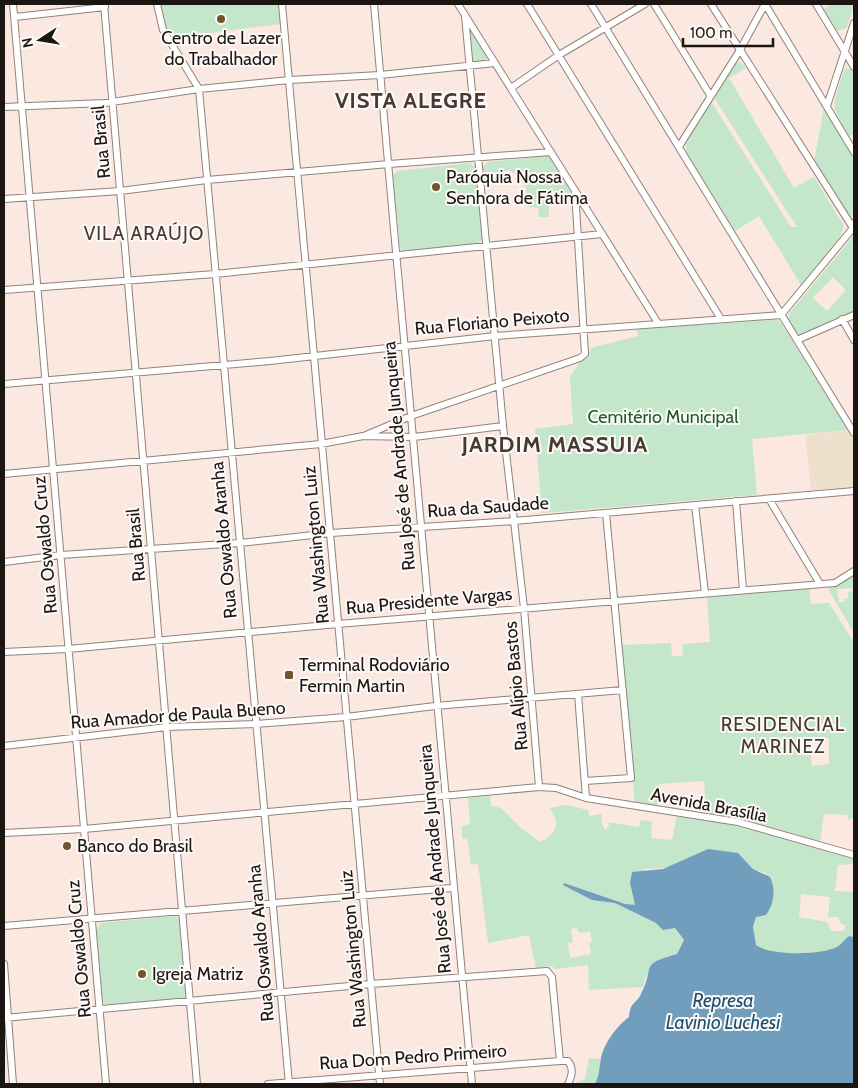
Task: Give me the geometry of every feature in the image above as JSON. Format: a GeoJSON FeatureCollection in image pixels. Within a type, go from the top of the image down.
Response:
{"type":"FeatureCollection","features":[{"type":"Feature","properties":{"kind":"street","name":"Rua Oswaldo Cruz"},"geometry":{"type":"LineString","coordinates":[[13,4],[106,1084]]}},
{"type":"Feature","properties":{"kind":"street","name":"Rua Oswaldo Aranha"},"geometry":{"type":"LineString","coordinates":[[157,4],[163,30],[199,89],[289,1083]]}},
{"type":"Feature","properties":{"kind":"street","name":"Rua Washington Luiz"},"geometry":{"type":"LineString","coordinates":[[282,4],[380,1084]]}},
{"type":"Feature","properties":{"kind":"street","name":"Rua José de Andrade Junqueira"},"geometry":{"type":"LineString","coordinates":[[374,4],[414,437],[420,527],[452,888],[472,1084]]}},
{"type":"Feature","properties":{"kind":"street"},"geometry":{"type":"LineString","coordinates":[[458,4],[658,323]]}},
{"type":"Feature","properties":{"kind":"street"},"geometry":{"type":"LineString","coordinates":[[527,4],[721,319]]}},
{"type":"Feature","properties":{"kind":"street"},"geometry":{"type":"LineString","coordinates":[[591,4],[680,146],[854,433]]}},
{"type":"Feature","properties":{"kind":"street"},"geometry":{"type":"LineString","coordinates":[[510,88],[559,55],[645,4]]}},
{"type":"Feature","properties":{"kind":"street"},"geometry":{"type":"LineString","coordinates":[[654,4],[710,95]]}},
{"type":"Feature","properties":{"kind":"street"},"geometry":{"type":"LineString","coordinates":[[711,4],[854,226],[781,315]]}},
{"type":"Feature","properties":{"kind":"street"},"geometry":{"type":"LineString","coordinates":[[680,146],[710,95],[740,50],[765,4],[854,150]]}},
{"type":"Feature","properties":{"kind":"street"},"geometry":{"type":"LineString","coordinates":[[816,4],[854,67]]}},
{"type":"Feature","properties":{"kind":"street"},"geometry":{"type":"LineString","coordinates":[[14,17],[104,5]]}},
{"type":"Feature","properties":{"kind":"street","name":"Rua Brasil"},"geometry":{"type":"LineString","coordinates":[[104,5],[197,1084]]}},
{"type":"Feature","properties":{"kind":"street","name":"Rua Alípio Bastos"},"geometry":{"type":"LineString","coordinates":[[465,16],[503,426],[524,608],[539,787]]}},
{"type":"Feature","properties":{"kind":"street"},"geometry":{"type":"LineString","coordinates":[[828,106],[846,54],[854,23]]}},
{"type":"Feature","properties":{"kind":"street"},"geometry":{"type":"LineString","coordinates":[[4,107],[112,101],[199,89],[290,80],[380,75],[495,63]]}},
{"type":"Feature","properties":{"kind":"street"},"geometry":{"type":"LineString","coordinates":[[4,200],[120,191],[207,180],[297,172],[551,152]]}},
{"type":"Feature","properties":{"kind":"street"},"geometry":{"type":"LineString","coordinates":[[4,474],[321,444],[363,436],[412,416],[580,358],[585,354],[575,190]]}},
{"type":"Feature","properties":{"kind":"street"},"geometry":{"type":"LineString","coordinates":[[4,290],[215,274],[577,239],[602,234]]}},
{"type":"Feature","properties":{"kind":"street","name":"Rua Floriano Peixoto"},"geometry":{"type":"LineString","coordinates":[[4,384],[313,356],[495,336],[781,315]]}},
{"type":"Feature","properties":{"kind":"street"},"geometry":{"type":"LineString","coordinates":[[797,340],[854,315]]}},
{"type":"Feature","properties":{"kind":"street"},"geometry":{"type":"LineString","coordinates":[[842,319],[854,340]]}},
{"type":"Feature","properties":{"kind":"street"},"geometry":{"type":"LineString","coordinates":[[363,436],[414,437],[503,426]]}},
{"type":"Feature","properties":{"kind":"street","name":"Rua da Saudade"},"geometry":{"type":"LineString","coordinates":[[4,562],[61,555],[152,550],[331,533],[514,521],[854,491]]}},
{"type":"Feature","properties":{"kind":"street"},"geometry":{"type":"LineString","coordinates":[[769,498],[820,584]]}},
{"type":"Feature","properties":{"kind":"street"},"geometry":{"type":"LineString","coordinates":[[736,501],[744,590]]}},
{"type":"Feature","properties":{"kind":"street"},"geometry":{"type":"LineString","coordinates":[[695,505],[705,593]]}},
{"type":"Feature","properties":{"kind":"street"},"geometry":{"type":"LineString","coordinates":[[585,781],[631,778],[606,513]]}},
{"type":"Feature","properties":{"kind":"street","name":"Rua Presidente Vargas"},"geometry":{"type":"LineString","coordinates":[[4,652],[68,649],[338,624],[835,583],[854,571]]}},
{"type":"Feature","properties":{"kind":"street","name":"Rua Amador de Paula Bueno"},"geometry":{"type":"LineString","coordinates":[[4,746],[167,727],[256,724],[346,717],[436,706],[622,690]]}},
{"type":"Feature","properties":{"kind":"street"},"geometry":{"type":"LineString","coordinates":[[578,694],[586,798]]}},
{"type":"Feature","properties":{"kind":"street","name":"Avenida Brasília"},"geometry":{"type":"LineString","coordinates":[[4,833],[84,829],[175,819],[264,813],[539,787],[556,788],[586,798],[738,822],[854,855]]}},
{"type":"Feature","properties":{"kind":"street"},"geometry":{"type":"LineString","coordinates":[[4,926],[452,888]]}},
{"type":"Feature","properties":{"kind":"street"},"geometry":{"type":"LineString","coordinates":[[4,964],[6,1018],[13,1084]]}},
{"type":"Feature","properties":{"kind":"street"},"geometry":{"type":"LineString","coordinates":[[6,1018],[371,984],[461,979],[547,971],[552,977],[560,1061],[568,1061],[572,1070],[568,1084]]}},
{"type":"Feature","properties":{"kind":"street","name":"Rua Dom Pedro Primeiro"},"geometry":{"type":"LineString","coordinates":[[268,1084],[324,1082],[560,1061]]}},
{"type":"Feature","properties":{"kind":"shaded area"},"geometry":{"type":"Polygon","coordinates":[[[848,430],[854,441],[854,487],[811,490],[805,435],[848,430]]]}},
{"type":"Feature","properties":{"kind":"green space","name":"Centro de Lazer do Trabalhador"},"geometry":{"type":"Polygon","coordinates":[[[160,4],[278,4],[280,24],[170,38],[161,15],[160,4]]]}},
{"type":"Feature","properties":{"kind":"green space"},"geometry":{"type":"Polygon","coordinates":[[[832,4],[854,4],[847,28],[837,31],[823,9],[832,4]]]}},
{"type":"Feature","properties":{"kind":"green space"},"geometry":{"type":"Polygon","coordinates":[[[471,30],[487,57],[485,61],[475,62],[472,59],[469,33],[471,30]]]}},
{"type":"Feature","properties":{"kind":"green space"},"geometry":{"type":"Polygon","coordinates":[[[740,62],[746,68],[729,78],[794,188],[814,177],[844,226],[838,241],[801,285],[759,216],[735,231],[686,152],[686,144],[708,104],[712,103],[791,227],[797,227],[715,99],[715,95],[735,63],[740,62]]]}},
{"type":"Feature","properties":{"kind":"green space"},"geometry":{"type":"Polygon","coordinates":[[[846,68],[851,69],[854,73],[854,134],[849,136],[838,117],[835,105],[837,92],[846,68]]]}},
{"type":"Feature","properties":{"kind":"green space"},"geometry":{"type":"Polygon","coordinates":[[[824,108],[854,159],[854,213],[849,218],[813,167],[824,108]]]}},
{"type":"Feature","properties":{"kind":"green space"},"geometry":{"type":"Polygon","coordinates":[[[551,157],[571,191],[572,204],[549,206],[549,217],[538,217],[539,208],[528,207],[526,187],[515,174],[508,170],[496,178],[484,180],[482,167],[488,162],[551,157]]]}},
{"type":"Feature","properties":{"kind":"green space"},"geometry":{"type":"Polygon","coordinates":[[[470,163],[476,168],[482,240],[478,243],[403,252],[400,248],[393,175],[397,171],[470,163]]]}},
{"type":"Feature","properties":{"kind":"green space"},"geometry":{"type":"Polygon","coordinates":[[[854,235],[854,313],[802,334],[797,334],[788,320],[789,314],[854,235]],[[833,277],[813,298],[827,311],[846,290],[833,277]]]}},
{"type":"Feature","properties":{"kind":"green space","name":"Cemitério Municipal"},"geometry":{"type":"Polygon","coordinates":[[[780,321],[848,430],[752,439],[757,495],[542,513],[535,429],[573,424],[570,376],[580,362],[589,355],[591,348],[638,336],[637,329],[780,321]]]}},
{"type":"Feature","properties":{"kind":"green space"},"geometry":{"type":"Polygon","coordinates":[[[854,574],[854,588],[837,589],[839,602],[844,602],[844,599],[848,598],[848,592],[854,591],[854,633],[828,589],[854,574]]]}},
{"type":"Feature","properties":{"kind":"green space"},"geometry":{"type":"Polygon","coordinates":[[[809,587],[811,604],[829,603],[854,643],[854,818],[848,820],[847,815],[824,814],[820,843],[706,815],[704,781],[659,784],[657,807],[635,804],[621,645],[671,643],[672,656],[683,656],[682,644],[710,642],[707,597],[809,587]],[[808,738],[812,766],[829,764],[829,738],[808,738]]]}},
{"type":"Feature","properties":{"kind":"green space"},"geometry":{"type":"Polygon","coordinates":[[[490,796],[491,806],[501,808],[520,827],[540,842],[550,836],[555,828],[555,819],[549,808],[566,805],[588,810],[589,816],[602,814],[601,822],[605,830],[609,826],[608,822],[639,827],[641,820],[652,821],[651,838],[672,840],[677,816],[737,825],[854,858],[854,864],[838,865],[835,891],[854,892],[854,937],[849,936],[838,947],[810,953],[774,952],[758,946],[754,940],[753,929],[756,917],[759,917],[771,900],[771,887],[765,873],[753,869],[738,853],[679,865],[644,869],[630,883],[635,905],[625,905],[564,883],[592,900],[615,903],[656,923],[663,930],[675,928],[684,941],[677,954],[653,964],[643,987],[589,990],[588,965],[555,969],[552,966],[536,968],[529,935],[488,943],[478,863],[471,865],[467,838],[462,839],[462,826],[470,824],[468,798],[490,796]],[[801,894],[799,917],[827,922],[831,931],[844,931],[846,926],[840,923],[838,917],[828,917],[830,897],[801,894]],[[577,928],[571,929],[573,942],[568,943],[570,958],[591,954],[589,943],[592,942],[590,931],[579,933],[577,928]]]}},
{"type":"Feature","properties":{"kind":"green space"},"geometry":{"type":"Polygon","coordinates":[[[175,916],[179,919],[186,997],[183,1000],[109,1006],[103,1002],[96,929],[101,923],[175,916]]]}},
{"type":"Feature","properties":{"kind":"green space"},"geometry":{"type":"Polygon","coordinates":[[[589,1058],[600,1059],[601,1072],[595,1084],[573,1084],[585,1079],[589,1058]]]}},
{"type":"Feature","properties":{"kind":"water","name":"Represa Lavinio Luchesi"},"geometry":{"type":"Polygon","coordinates":[[[708,849],[738,853],[753,869],[770,877],[773,886],[772,901],[766,915],[756,917],[753,927],[756,945],[763,949],[784,953],[808,953],[830,950],[839,946],[849,936],[854,937],[854,1084],[595,1084],[605,1047],[620,1025],[629,1017],[632,1005],[639,998],[652,964],[677,954],[684,940],[675,928],[663,930],[656,923],[615,903],[592,900],[563,885],[564,883],[625,904],[635,905],[630,883],[632,872],[663,869],[708,849]]]}},
{"type":"Feature","properties":{"kind":"place","name":"Centro de Lazer do Trabalhador"},"geometry":{"type":"Point","coordinates":[221,19]}},
{"type":"Feature","properties":{"kind":"place","name":"Paróquia Nossa Senhora de Fátima"},"geometry":{"type":"Point","coordinates":[436,187]}},
{"type":"Feature","properties":{"kind":"place","name":"Terminal Rodoviário Fermin Martin"},"geometry":{"type":"Point","coordinates":[289,675]}},
{"type":"Feature","properties":{"kind":"place","name":"Banco do Brasil"},"geometry":{"type":"Point","coordinates":[67,846]}},
{"type":"Feature","properties":{"kind":"place","name":"Igreja Matriz"},"geometry":{"type":"Point","coordinates":[142,974]}},
{"type":"Feature","properties":{"kind":"district","name":"VISTA ALEGRE"},"geometry":{"type":"Point","coordinates":[411,100]}},
{"type":"Feature","properties":{"kind":"district","name":"VILA ARAÚJO"},"geometry":{"type":"Point","coordinates":[144,233]}},
{"type":"Feature","properties":{"kind":"district","name":"JARDIM MASSUIA"},"geometry":{"type":"Point","coordinates":[555,444]}},
{"type":"Feature","properties":{"kind":"district","name":"RESIDENCIAL MARINEZ"},"geometry":{"type":"Point","coordinates":[783,735]}}]}
